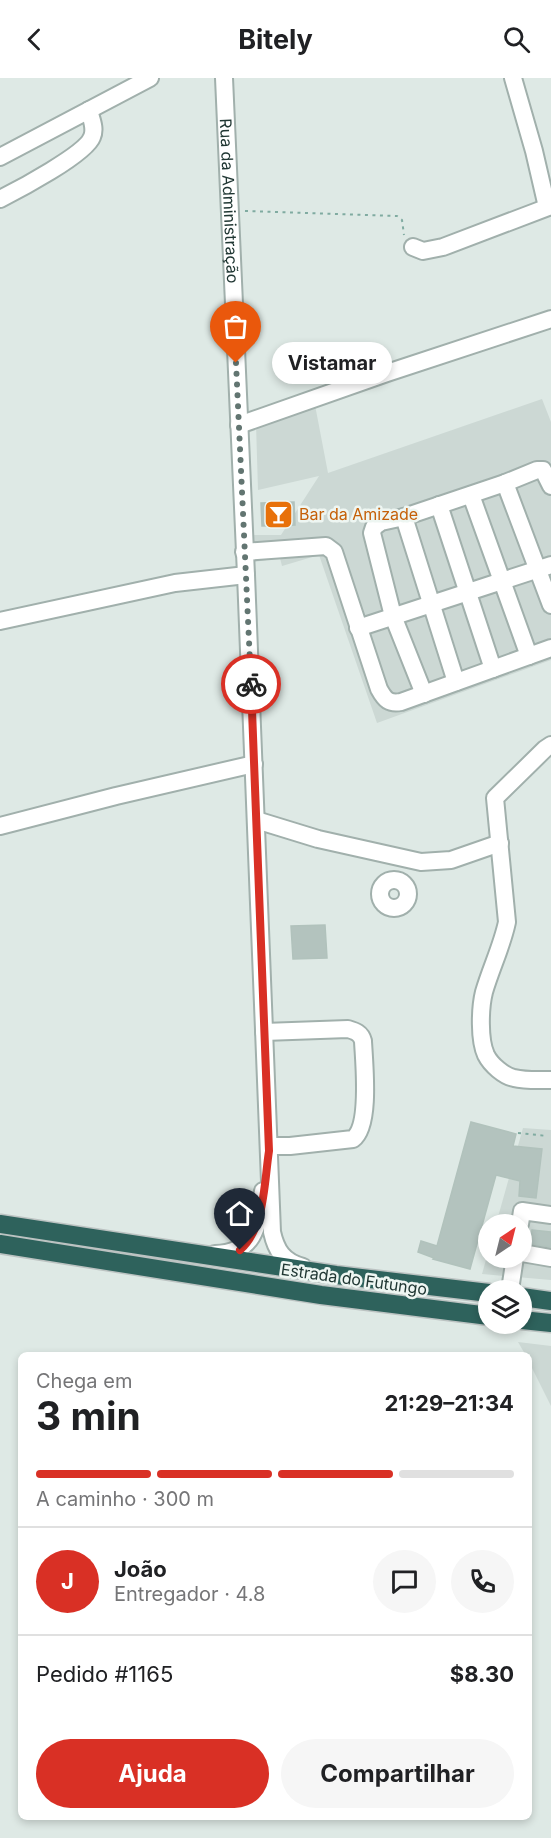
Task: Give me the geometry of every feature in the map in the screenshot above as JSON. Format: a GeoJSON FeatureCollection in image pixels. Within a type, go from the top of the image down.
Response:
{"type":"FeatureCollection","features":[{"type":"Feature","properties":{"kind":"highway","name":"Estrada do Futungo"},"geometry":{"type":"LineString","coordinates":[[0,1224],[336,1275],[478,1292]]}},
{"type":"Feature","properties":{"kind":"highway","name":"Estrada do Futungo"},"geometry":{"type":"LineString","coordinates":[[0,1244],[321,1295],[478,1315]]}},
{"type":"Feature","properties":{"kind":"highway"},"geometry":{"type":"LineString","coordinates":[[532,1298],[551,1301]]}},
{"type":"Feature","properties":{"kind":"highway"},"geometry":{"type":"LineString","coordinates":[[532,1321],[551,1323]]}},
{"type":"Feature","properties":{"kind":"street"},"geometry":{"type":"LineString","coordinates":[[0,157],[150,78]]}},
{"type":"Feature","properties":{"kind":"street","name":"Rua da Administração"},"geometry":{"type":"LineString","coordinates":[[224,78],[269,1148]]}},
{"type":"Feature","properties":{"kind":"street"},"geometry":{"type":"LineString","coordinates":[[413,247],[423,251],[443,247],[549,207],[513,78]]}},
{"type":"Feature","properties":{"kind":"street"},"geometry":{"type":"LineString","coordinates":[[0,199],[80,152],[92,140],[94,130],[89,110]]}},
{"type":"Feature","properties":{"kind":"street"},"geometry":{"type":"LineString","coordinates":[[239,425],[551,318]]}},
{"type":"Feature","properties":{"kind":"street"},"geometry":{"type":"LineString","coordinates":[[424,694],[393,616],[372,533],[374,527],[381,522],[404,517],[471,495],[537,470],[543,470],[546,473],[551,486]]}},
{"type":"Feature","properties":{"kind":"street"},"geometry":{"type":"LineString","coordinates":[[506,483],[545,568],[551,605]]}},
{"type":"Feature","properties":{"kind":"street"},"geometry":{"type":"LineString","coordinates":[[471,495],[529,656]]}},
{"type":"Feature","properties":{"kind":"street"},"geometry":{"type":"LineString","coordinates":[[439,505],[494,669]]}},
{"type":"Feature","properties":{"kind":"street"},"geometry":{"type":"LineString","coordinates":[[404,517],[456,682]]}},
{"type":"Feature","properties":{"kind":"street"},"geometry":{"type":"LineString","coordinates":[[244,552],[326,546],[334,552],[379,689],[384,700],[392,703],[401,702],[551,648]]}},
{"type":"Feature","properties":{"kind":"street"},"geometry":{"type":"LineString","coordinates":[[358,628],[545,568]]}},
{"type":"Feature","properties":{"kind":"street"},"geometry":{"type":"LineString","coordinates":[[0,621],[175,583],[246,575]]}},
{"type":"Feature","properties":{"kind":"street"},"geometry":{"type":"LineString","coordinates":[[551,745],[495,798],[507,922],[481,1008],[486,1056],[500,1071],[514,1078],[551,1080]]}},
{"type":"Feature","properties":{"kind":"street"},"geometry":{"type":"LineString","coordinates":[[0,826],[254,764]]}},
{"type":"Feature","properties":{"kind":"street"},"geometry":{"type":"LineString","coordinates":[[256,820],[318,839],[421,862],[445,861],[500,843]]}},
{"type":"Feature","properties":{"kind":"street"},"geometry":{"type":"LineString","coordinates":[[396,880],[400,859]]}},
{"type":"Feature","properties":{"kind":"street"},"geometry":{"type":"LineString","coordinates":[[264,1032],[348,1029],[357,1032],[363,1041],[364,1107],[358,1135],[353,1139],[269,1148]]}},
{"type":"Feature","properties":{"kind":"street"},"geometry":{"type":"LineString","coordinates":[[200,1255],[230,1253],[240,1250],[246,1244],[259,1218],[269,1148]]}},
{"type":"Feature","properties":{"kind":"street"},"geometry":{"type":"LineString","coordinates":[[269,1148],[272,1232],[279,1253],[296,1265],[336,1275]]}},
{"type":"Feature","properties":{"kind":"street"},"geometry":{"type":"LineString","coordinates":[[522,1214],[522,1211],[551,1215]]}},
{"type":"Feature","properties":{"kind":"street"},"geometry":{"type":"LineString","coordinates":[[532,1255],[551,1258]]}},
{"type":"Feature","properties":{"kind":"path"},"geometry":{"type":"LineString","coordinates":[[230,211],[401,218]]}},
{"type":"Feature","properties":{"kind":"path"},"geometry":{"type":"LineString","coordinates":[[518,1133],[547,1136]]}},
{"type":"Feature","properties":{"kind":"shaded area"},"geometry":{"type":"Polygon","coordinates":[[[542,399],[551,422],[551,660],[377,723],[319,555],[282,566],[280,558],[247,563],[245,535],[281,535],[319,476],[258,490],[256,424],[315,405],[328,473],[542,399]]]}},
{"type":"Feature","properties":{"kind":"shaded area"},"geometry":{"type":"Polygon","coordinates":[[[523,1128],[551,1130],[551,1280],[482,1274],[484,1268],[532,1268],[532,1214],[499,1214],[523,1128]]]}},
{"type":"Feature","properties":{"kind":"shaded area"},"geometry":{"type":"Polygon","coordinates":[[[518,1342],[551,1346],[551,1406],[532,1368],[532,1352],[524,1352],[518,1342]]]}},
{"type":"Feature","properties":{"kind":"building","name":"Bar da Amizade"},"geometry":{"type":"Polygon","coordinates":[[[294,502],[295,525],[262,526],[261,503],[294,502]]]}},
{"type":"Feature","properties":{"kind":"building"},"geometry":{"type":"Polygon","coordinates":[[[325,925],[327,958],[293,959],[291,926],[325,925]]]}},
{"type":"Feature","properties":{"kind":"building"},"geometry":{"type":"Polygon","coordinates":[[[471,1122],[516,1134],[513,1146],[542,1149],[536,1198],[519,1196],[520,1181],[496,1175],[485,1214],[478,1214],[478,1240],[470,1269],[433,1259],[418,1252],[421,1241],[437,1246],[471,1122]]]}},
{"type":"Feature","properties":{"kind":"building"},"geometry":{"type":"Polygon","coordinates":[[[532,1230],[551,1232],[551,1247],[532,1244],[532,1230]]]}},
{"type":"Feature","properties":{"kind":"way so far"},"geometry":{"type":"LineString","coordinates":[[236,363],[251,684]]}},
{"type":"Feature","properties":{"kind":"place","name":"Vistamar"},"geometry":{"type":"Point","coordinates":[236,363]}},
{"type":"Feature","properties":{"kind":"place","name":"Bar da Amizade"},"geometry":{"type":"Point","coordinates":[278,514]}},
{"type":"Feature","properties":{"kind":"route"},"geometry":{"type":"LineString","coordinates":[[240,1250],[252,1236],[259,1218],[269,1151],[251,684]]}}]}
